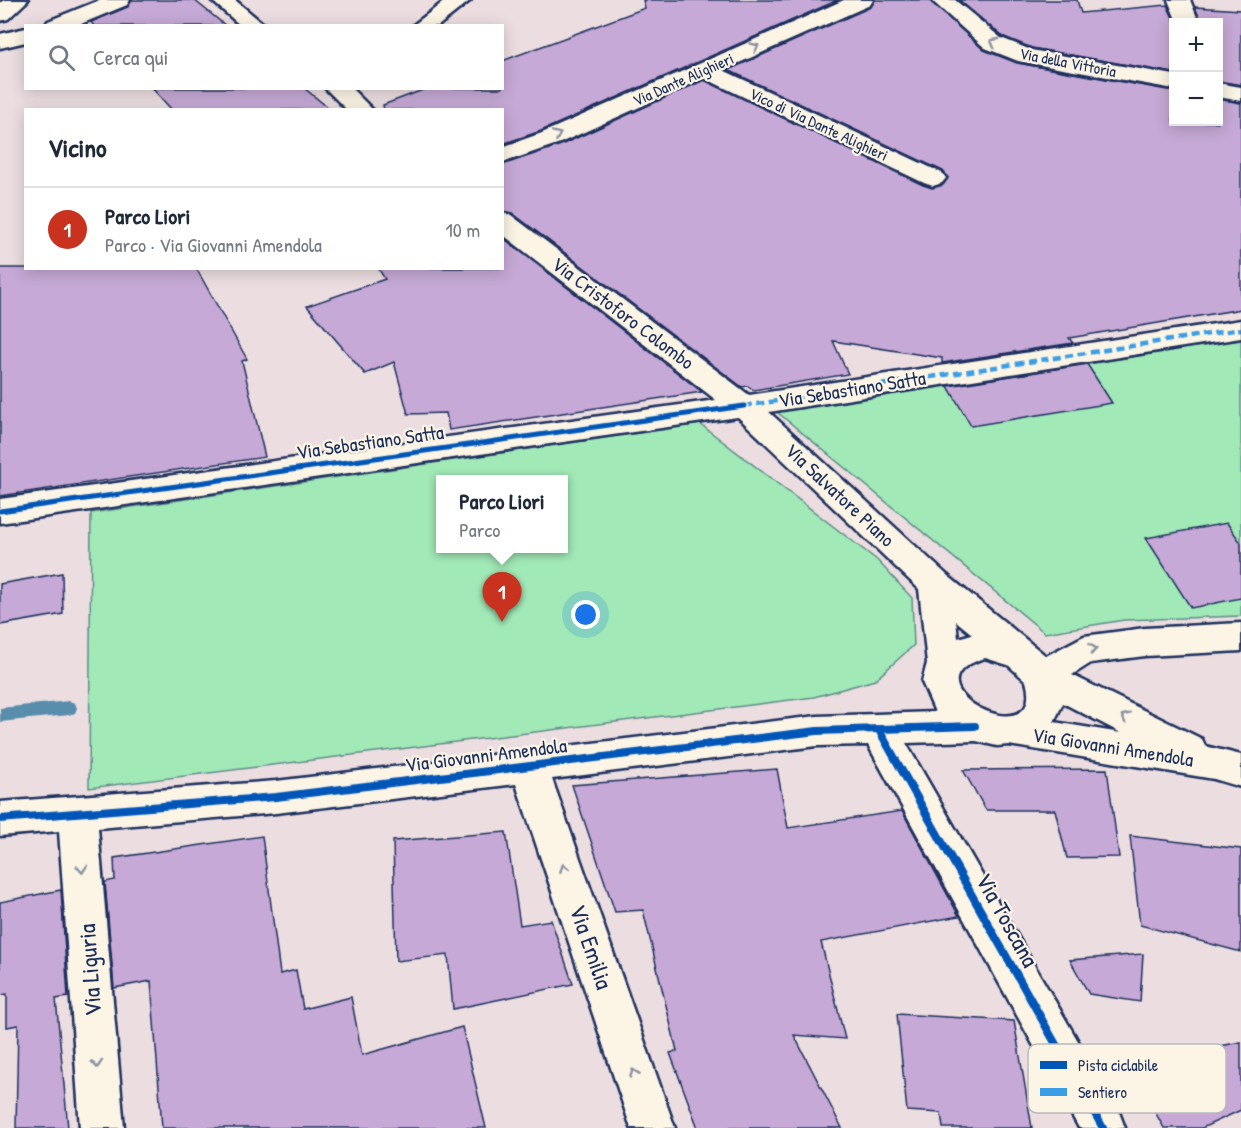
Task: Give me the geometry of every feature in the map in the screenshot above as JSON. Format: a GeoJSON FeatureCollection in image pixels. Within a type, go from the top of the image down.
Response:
{"type":"FeatureCollection","features":[{"type":"Feature","properties":{"kind":"street"},"geometry":{"type":"LineString","coordinates":[[0,14],[17,0]]}},
{"type":"Feature","properties":{"kind":"street"},"geometry":{"type":"LineString","coordinates":[[61,24],[119,0]]}},
{"type":"Feature","properties":{"kind":"street"},"geometry":{"type":"LineString","coordinates":[[222,0],[252,24]]}},
{"type":"Feature","properties":{"kind":"street"},"geometry":{"type":"LineString","coordinates":[[426,24],[460,0]]}},
{"type":"Feature","properties":{"kind":"street","name":"Via Dante Alighieri"},"geometry":{"type":"LineString","coordinates":[[504,155],[551,138],[862,0]]}},
{"type":"Feature","properties":{"kind":"street","name":"Via della Vittoria"},"geometry":{"type":"LineString","coordinates":[[942,0],[993,43],[1026,56],[1169,81]]}},
{"type":"Feature","properties":{"kind":"street"},"geometry":{"type":"LineString","coordinates":[[1179,0],[1186,18]]}},
{"type":"Feature","properties":{"kind":"street"},"geometry":{"type":"LineString","coordinates":[[0,41],[24,35]]}},
{"type":"Feature","properties":{"kind":"street","name":"Vico di Via Dante Alighieri"},"geometry":{"type":"LineString","coordinates":[[705,70],[933,178]]}},
{"type":"Feature","properties":{"kind":"street"},"geometry":{"type":"LineString","coordinates":[[338,90],[360,108]]}},
{"type":"Feature","properties":{"kind":"street"},"geometry":{"type":"LineString","coordinates":[[1223,91],[1241,94]]}},
{"type":"Feature","properties":{"kind":"street","name":"Via Cristoforo Colombo"},"geometry":{"type":"LineString","coordinates":[[504,223],[744,406]]}},
{"type":"Feature","properties":{"kind":"street","name":"Via Sebastiano Satta"},"geometry":{"type":"LineString","coordinates":[[0,511],[744,406],[1241,328]]}},
{"type":"Feature","properties":{"kind":"street","name":"Via Salvatore Piano"},"geometry":{"type":"LineString","coordinates":[[744,406],[935,584],[1030,665]]}},
{"type":"Feature","properties":{"kind":"street"},"geometry":{"type":"LineString","coordinates":[[935,584],[944,662]]}},
{"type":"Feature","properties":{"kind":"street"},"geometry":{"type":"LineString","coordinates":[[1030,665],[1084,650],[1145,642],[1241,637]]}},
{"type":"Feature","properties":{"kind":"street"},"geometry":{"type":"LineString","coordinates":[[985,644],[1002,647],[1030,665],[1047,690],[1047,704],[1040,716],[1029,726],[1013,731],[994,731],[975,726],[959,717],[947,704],[940,690],[939,675],[944,662],[954,652],[985,644]]}},
{"type":"Feature","properties":{"kind":"street","name":"Via Giovanni Amendola"},"geometry":{"type":"LineString","coordinates":[[1030,665],[1228,767]]}},
{"type":"Feature","properties":{"kind":"street","name":"Via Giovanni Amendola"},"geometry":{"type":"LineString","coordinates":[[0,819],[77,811],[276,797],[818,731],[975,726]]}},
{"type":"Feature","properties":{"kind":"street","name":"Via Toscana"},"geometry":{"type":"LineString","coordinates":[[879,730],[1056,1044]]}},
{"type":"Feature","properties":{"kind":"street","name":"Via Giovanni Amendola"},"geometry":{"type":"LineString","coordinates":[[1013,731],[1228,767]]}},
{"type":"Feature","properties":{"kind":"street","name":"Via Emilia"},"geometry":{"type":"LineString","coordinates":[[529,766],[653,1128]]}},
{"type":"Feature","properties":{"kind":"street","name":"Via Liguria"},"geometry":{"type":"LineString","coordinates":[[77,811],[102,1128]]}},
{"type":"Feature","properties":{"kind":"street","name":"Via Toscana"},"geometry":{"type":"LineString","coordinates":[[1095,1113],[1103,1128]]}},
{"type":"Feature","properties":{"kind":"green space"},"geometry":{"type":"Polygon","coordinates":[[[1241,340],[1241,616],[1124,620],[1045,633],[777,412],[1241,340]]]}},
{"type":"Feature","properties":{"kind":"green space"},"geometry":{"type":"Polygon","coordinates":[[[700,424],[877,560],[912,598],[914,645],[875,680],[814,697],[89,788],[91,513],[700,424]]]}},
{"type":"Feature","properties":{"kind":"building"},"geometry":{"type":"Polygon","coordinates":[[[132,0],[194,0],[224,24],[92,24],[91,22],[128,7],[132,0]]]}},
{"type":"Feature","properties":{"kind":"building"},"geometry":{"type":"Polygon","coordinates":[[[643,0],[838,0],[541,131],[504,143],[504,108],[384,108],[383,105],[423,90],[504,90],[504,60],[645,8],[643,0]]]}},
{"type":"Feature","properties":{"kind":"building"},"geometry":{"type":"Polygon","coordinates":[[[875,0],[929,0],[984,50],[1017,63],[1169,90],[1169,126],[1223,126],[1223,100],[1241,103],[1241,309],[1069,338],[1073,343],[942,363],[942,358],[833,341],[848,374],[754,390],[748,386],[742,387],[512,213],[504,211],[504,164],[561,145],[704,80],[923,185],[932,188],[943,185],[948,178],[943,171],[728,70],[871,7],[875,0]]]}},
{"type":"Feature","properties":{"kind":"building"},"geometry":{"type":"Polygon","coordinates":[[[959,0],[1077,0],[1081,13],[1167,5],[1173,18],[1169,18],[1169,72],[1032,48],[1002,36],[959,0]]]}},
{"type":"Feature","properties":{"kind":"building"},"geometry":{"type":"Polygon","coordinates":[[[1195,7],[1241,10],[1241,85],[1223,82],[1223,18],[1199,18],[1195,7]]]}},
{"type":"Feature","properties":{"kind":"building"},"geometry":{"type":"Polygon","coordinates":[[[154,90],[306,90],[329,108],[170,108],[154,90]]]}},
{"type":"Feature","properties":{"kind":"building"},"geometry":{"type":"Polygon","coordinates":[[[504,239],[702,392],[449,430],[446,413],[408,414],[394,362],[365,374],[307,306],[385,279],[379,270],[504,270],[504,239]]]}},
{"type":"Feature","properties":{"kind":"building"},"geometry":{"type":"Polygon","coordinates":[[[0,268],[197,270],[247,359],[242,361],[265,457],[0,496],[0,268]]]}},
{"type":"Feature","properties":{"kind":"building"},"geometry":{"type":"Polygon","coordinates":[[[1087,364],[1112,403],[971,426],[948,386],[1087,364]]]}},
{"type":"Feature","properties":{"kind":"building"},"geometry":{"type":"Polygon","coordinates":[[[1227,523],[1241,543],[1241,598],[1191,608],[1146,538],[1227,523]]]}},
{"type":"Feature","properties":{"kind":"building"},"geometry":{"type":"Polygon","coordinates":[[[62,573],[63,614],[0,625],[0,584],[62,573]]]}},
{"type":"Feature","properties":{"kind":"building"},"geometry":{"type":"Polygon","coordinates":[[[777,769],[788,828],[902,811],[959,916],[821,942],[845,1039],[794,1035],[842,1128],[698,1128],[670,1053],[677,1051],[643,910],[615,912],[572,785],[777,769]]]}},
{"type":"Feature","properties":{"kind":"building"},"geometry":{"type":"Polygon","coordinates":[[[1107,769],[1119,857],[1067,858],[1055,810],[986,810],[963,770],[1107,769]]]}},
{"type":"Feature","properties":{"kind":"building"},"geometry":{"type":"Polygon","coordinates":[[[506,832],[520,925],[551,920],[573,984],[453,1009],[448,955],[396,961],[393,841],[506,832]]]}},
{"type":"Feature","properties":{"kind":"building"},"geometry":{"type":"Polygon","coordinates":[[[262,836],[280,974],[296,970],[303,1009],[351,997],[362,1055],[462,1027],[486,1128],[162,1128],[151,981],[114,988],[105,882],[115,880],[114,858],[262,836]]]}},
{"type":"Feature","properties":{"kind":"building"},"geometry":{"type":"Polygon","coordinates":[[[1130,836],[1241,849],[1241,952],[1140,925],[1130,836]]]}},
{"type":"Feature","properties":{"kind":"building"},"geometry":{"type":"Polygon","coordinates":[[[61,890],[68,997],[56,999],[68,1128],[16,1128],[18,1025],[7,1027],[7,994],[0,995],[0,902],[61,890]]]}},
{"type":"Feature","properties":{"kind":"building"},"geometry":{"type":"Polygon","coordinates":[[[1143,954],[1140,1002],[1089,994],[1070,960],[1143,954]]]}},
{"type":"Feature","properties":{"kind":"building"},"geometry":{"type":"Polygon","coordinates":[[[897,1014],[1014,1021],[1032,1128],[943,1128],[941,1113],[907,1111],[897,1014]]]}},
{"type":"Feature","properties":{"kind":"building"},"geometry":{"type":"Polygon","coordinates":[[[1241,1042],[1241,1110],[1202,1128],[1164,1128],[1156,1113],[1226,1113],[1226,1045],[1241,1042]]]}},
{"type":"Feature","properties":{"kind":"waterway"},"geometry":{"type":"LineString","coordinates":[[0,715],[69,708]]}},
{"type":"Feature","properties":{"kind":"marked path"},"geometry":{"type":"LineString","coordinates":[[744,406],[1241,329]]}},
{"type":"Feature","properties":{"kind":"cycle path"},"geometry":{"type":"LineString","coordinates":[[0,511],[744,406]]}},
{"type":"Feature","properties":{"kind":"cycle path"},"geometry":{"type":"LineString","coordinates":[[0,819],[276,797],[817,731],[975,726]]}},
{"type":"Feature","properties":{"kind":"cycle path"},"geometry":{"type":"LineString","coordinates":[[879,730],[1056,1044]]}},
{"type":"Feature","properties":{"kind":"cycle path"},"geometry":{"type":"LineString","coordinates":[[1095,1113],[1103,1128]]}},
{"type":"Feature","properties":{"kind":"place","name":"Parco Liori"},"geometry":{"type":"Point","coordinates":[502,622]}}]}
